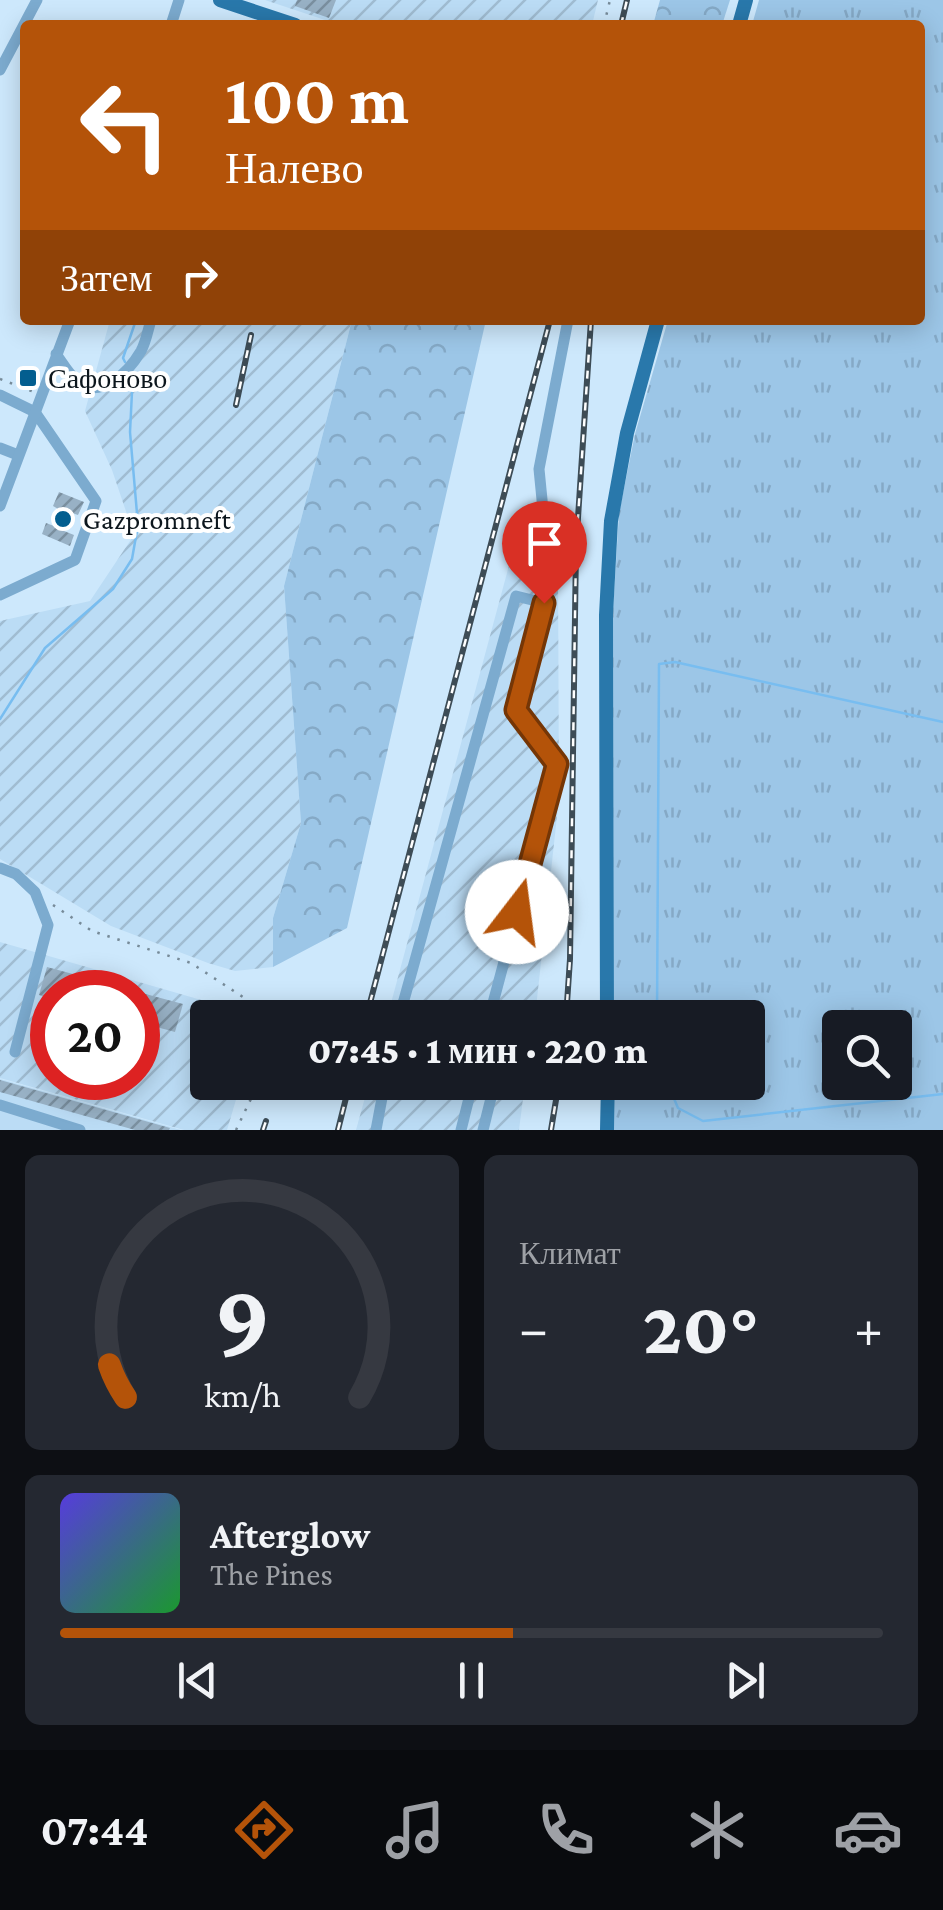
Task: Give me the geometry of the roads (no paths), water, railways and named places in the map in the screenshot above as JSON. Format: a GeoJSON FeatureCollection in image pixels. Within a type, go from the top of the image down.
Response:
{"type":"FeatureCollection","features":[{"type":"Feature","properties":{"kind":"main road"},"geometry":{"type":"LineString","coordinates":[[220,0],[280,20]]}},
{"type":"Feature","properties":{"kind":"main road"},"geometry":{"type":"LineString","coordinates":[[608,1000],[606,615],[610,522],[627,432],[657,325]]}},
{"type":"Feature","properties":{"kind":"main road"},"geometry":{"type":"LineString","coordinates":[[607,1130],[608,1100]]}},
{"type":"Feature","properties":{"kind":"street"},"geometry":{"type":"LineString","coordinates":[[0,70],[20,32]]}},
{"type":"Feature","properties":{"kind":"street"},"geometry":{"type":"LineString","coordinates":[[0,506],[68,325]]}},
{"type":"Feature","properties":{"kind":"street"},"geometry":{"type":"LineString","coordinates":[[56,354],[72,378],[82,385],[100,388],[109,385],[141,351],[150,325]]}},
{"type":"Feature","properties":{"kind":"street"},"geometry":{"type":"LineString","coordinates":[[540,566],[545,530],[539,469],[567,325]]}},
{"type":"Feature","properties":{"kind":"street"},"geometry":{"type":"LineString","coordinates":[[0,395],[34,412],[96,501],[75,560],[0,595]]}},
{"type":"Feature","properties":{"kind":"street"},"geometry":{"type":"LineString","coordinates":[[0,448],[18,454]]}},
{"type":"Feature","properties":{"kind":"street"},"geometry":{"type":"LineString","coordinates":[[404,1000],[516,596],[544,603],[516,710],[557,764],[494,1000]]}},
{"type":"Feature","properties":{"kind":"street"},"geometry":{"type":"LineString","coordinates":[[0,868],[16,874],[35,892],[48,925],[14,1052]]}},
{"type":"Feature","properties":{"kind":"street"},"geometry":{"type":"LineString","coordinates":[[376,1130],[382,1100]]}},
{"type":"Feature","properties":{"kind":"street"},"geometry":{"type":"LineString","coordinates":[[461,1130],[468,1100]]}},
{"type":"Feature","properties":{"kind":"street"},"geometry":{"type":"LineString","coordinates":[[483,1130],[491,1100]]}},
{"type":"Feature","properties":{"kind":"street"},"geometry":{"type":"LineString","coordinates":[[0,1104],[80,1130]]}},
{"type":"Feature","properties":{"kind":"waterway"},"geometry":{"type":"LineString","coordinates":[[125,362],[134,325]]}},
{"type":"Feature","properties":{"kind":"waterway"},"geometry":{"type":"LineString","coordinates":[[0,719],[45,648],[113,589],[132,559],[138,525],[130,432],[133,372]]}},
{"type":"Feature","properties":{"kind":"waterway"},"geometry":{"type":"LineString","coordinates":[[657,1000],[659,664],[675,662],[943,722]]}},
{"type":"Feature","properties":{"kind":"waterway"},"geometry":{"type":"LineString","coordinates":[[675,1100],[678,1108],[703,1121],[943,1094]]}},
{"type":"Feature","properties":{"kind":"railway"},"geometry":{"type":"LineString","coordinates":[[622,20],[627,0]]}},
{"type":"Feature","properties":{"kind":"railway"},"geometry":{"type":"LineString","coordinates":[[371,1000],[549,325]]}},
{"type":"Feature","properties":{"kind":"railway"},"geometry":{"type":"LineString","coordinates":[[567,1000],[576,548],[591,325]]}},
{"type":"Feature","properties":{"kind":"railway"},"geometry":{"type":"LineString","coordinates":[[236,405],[251,335]]}},
{"type":"Feature","properties":{"kind":"railway"},"geometry":{"type":"LineString","coordinates":[[338,1130],[346,1100]]}},
{"type":"Feature","properties":{"kind":"railway"},"geometry":{"type":"LineString","coordinates":[[551,1130],[556,1100]]}},
{"type":"Feature","properties":{"kind":"railway"},"geometry":{"type":"LineString","coordinates":[[263,1130],[266,1121]]}},
{"type":"Feature","properties":{"kind":"place","name":"Сафоново"},"geometry":{"type":"Point","coordinates":[28,378]}},
{"type":"Feature","properties":{"kind":"place","name":"Gazpromneft"},"geometry":{"type":"Point","coordinates":[63,519]}}]}
